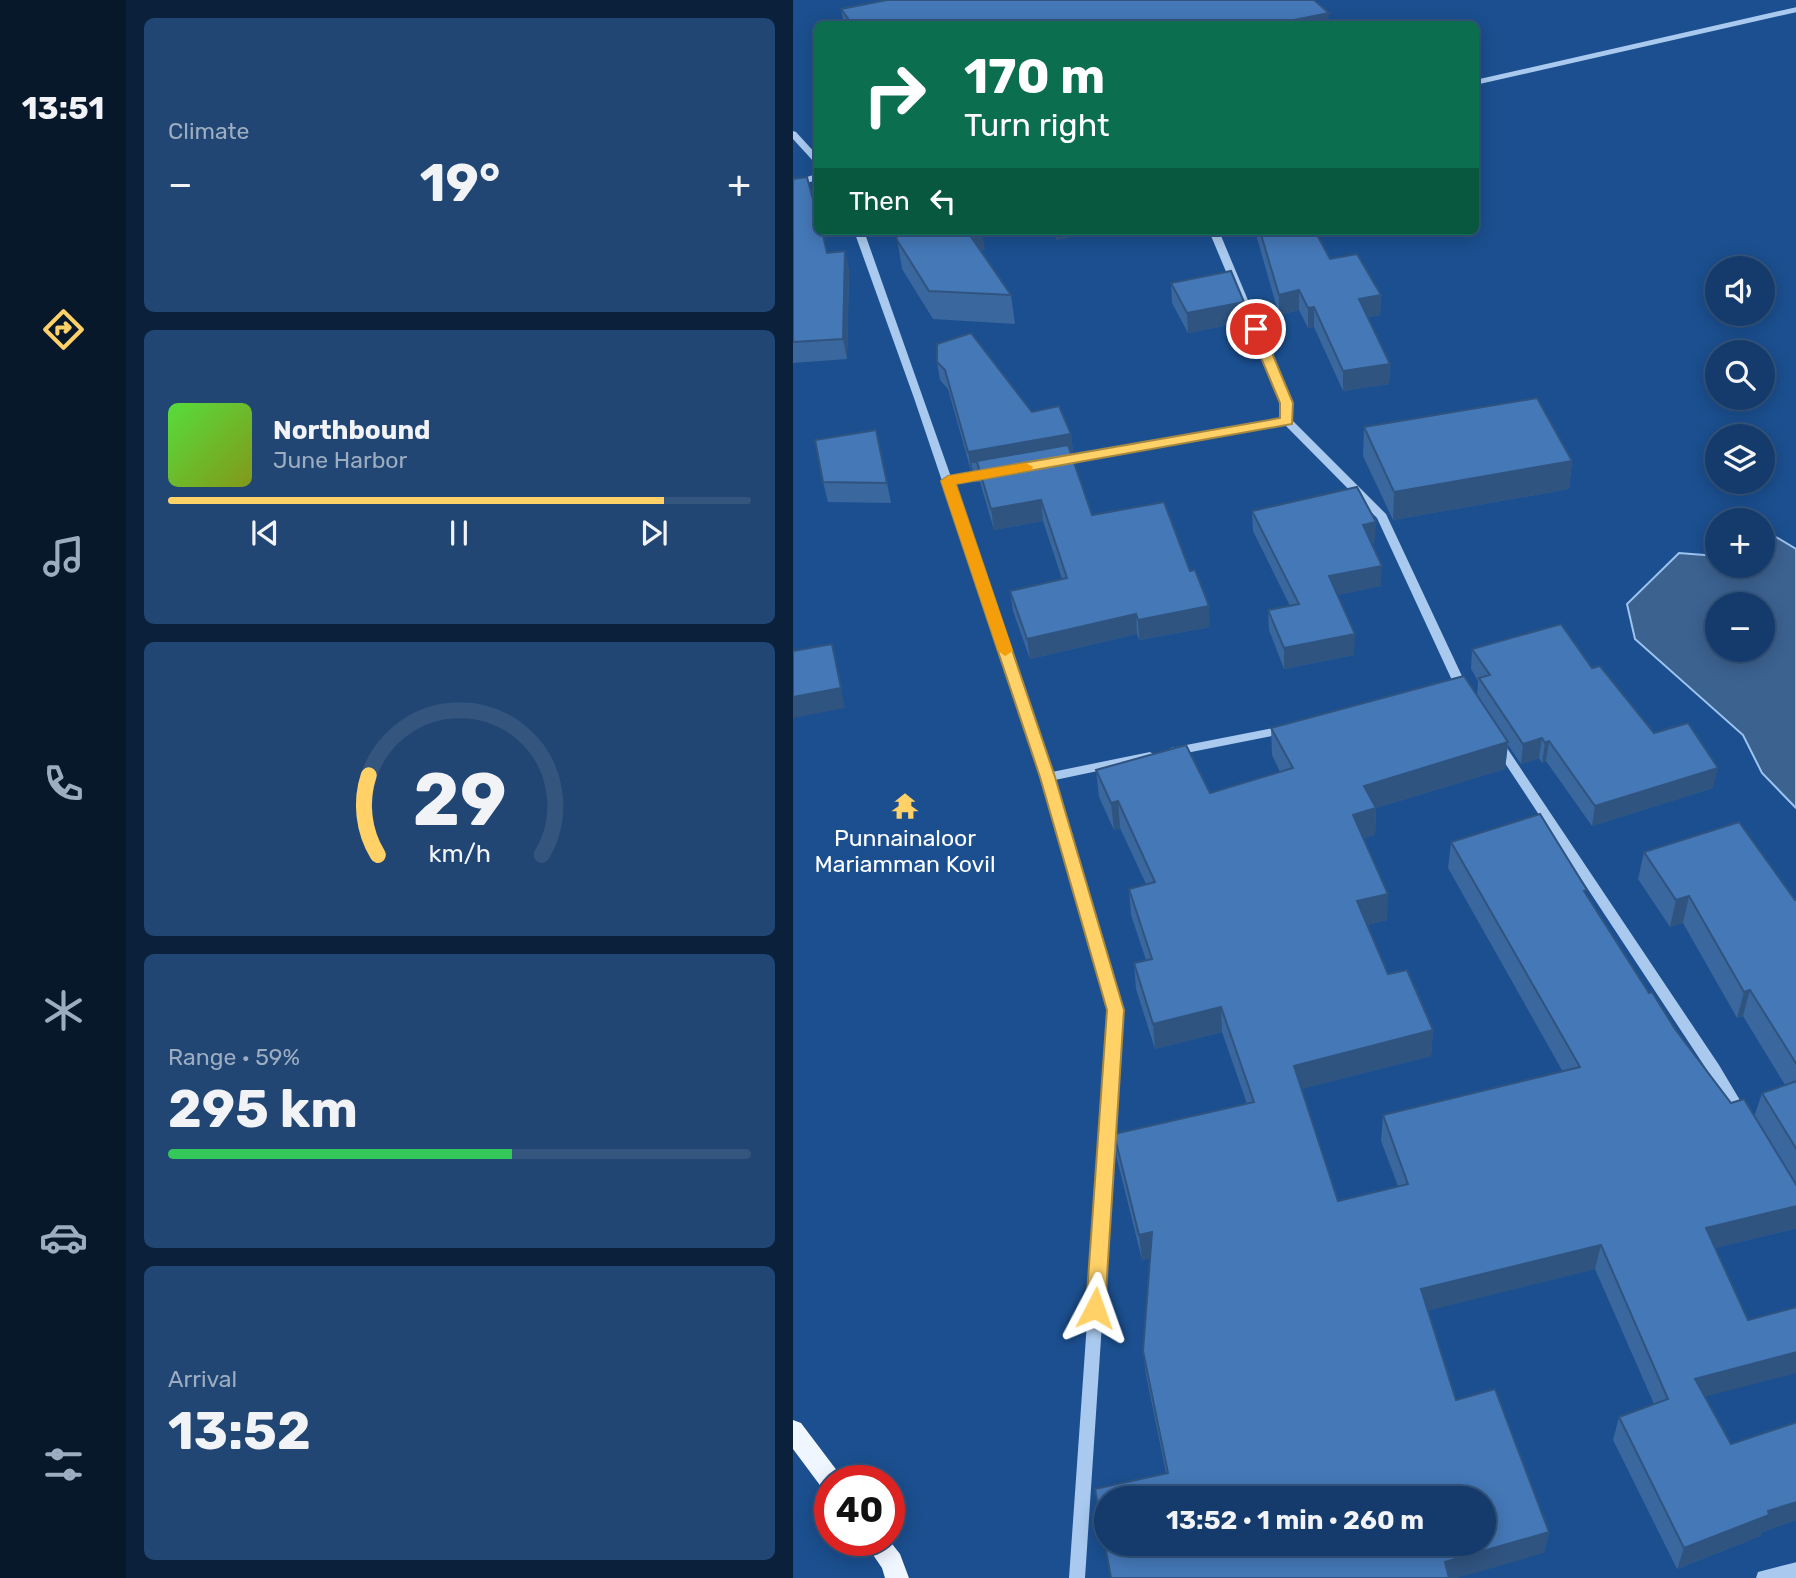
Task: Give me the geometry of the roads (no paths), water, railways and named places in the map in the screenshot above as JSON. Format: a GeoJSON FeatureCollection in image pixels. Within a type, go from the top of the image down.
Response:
{"type":"FeatureCollection","features":[{"type":"Feature","properties":{"kind":"main road"},"geometry":{"type":"LineString","coordinates":[[793,1431],[819,1465]]}},
{"type":"Feature","properties":{"kind":"main road"},"geometry":{"type":"LineString","coordinates":[[887,1556],[897,1578]]}},
{"type":"Feature","properties":{"kind":"street"},"geometry":{"type":"LineString","coordinates":[[1479,82],[1796,9]]}},
{"type":"Feature","properties":{"kind":"street"},"geometry":{"type":"LineString","coordinates":[[793,134],[814,157]]}},
{"type":"Feature","properties":{"kind":"street"},"geometry":{"type":"LineString","coordinates":[[793,184],[814,178]]}},
{"type":"Feature","properties":{"kind":"street"},"geometry":{"type":"LineString","coordinates":[[860,235],[948,481],[1047,777],[1116,1010],[1077,1578]]}},
{"type":"Feature","properties":{"kind":"street"},"geometry":{"type":"LineString","coordinates":[[1216,235],[1286,403],[1287,421],[1382,516],[1463,699]]}},
{"type":"Feature","properties":{"kind":"street"},"geometry":{"type":"LineString","coordinates":[[1043,464],[1287,421]]}},
{"type":"Feature","properties":{"kind":"street"},"geometry":{"type":"LineString","coordinates":[[948,481],[1002,471]]}},
{"type":"Feature","properties":{"kind":"street"},"geometry":{"type":"LineString","coordinates":[[1047,777],[1303,726]]}},
{"type":"Feature","properties":{"kind":"street"},"geometry":{"type":"LineString","coordinates":[[1487,728],[1714,1069],[1749,1127]]}},
{"type":"Feature","properties":{"kind":"street"},"geometry":{"type":"LineString","coordinates":[[1764,1578],[1796,1570]]}},
{"type":"Feature","properties":{"kind":"water"},"geometry":{"type":"Polygon","coordinates":[[[1776,537],[1796,549],[1796,808],[1762,773],[1743,735],[1635,639],[1627,604],[1679,553],[1705,555],[1705,578],[1775,578],[1776,537]]]}},
{"type":"Feature","properties":{"kind":"place","name":"Punnainaloor Mariamman Kovil"},"geometry":{"type":"Point","coordinates":[905,806]}}]}
